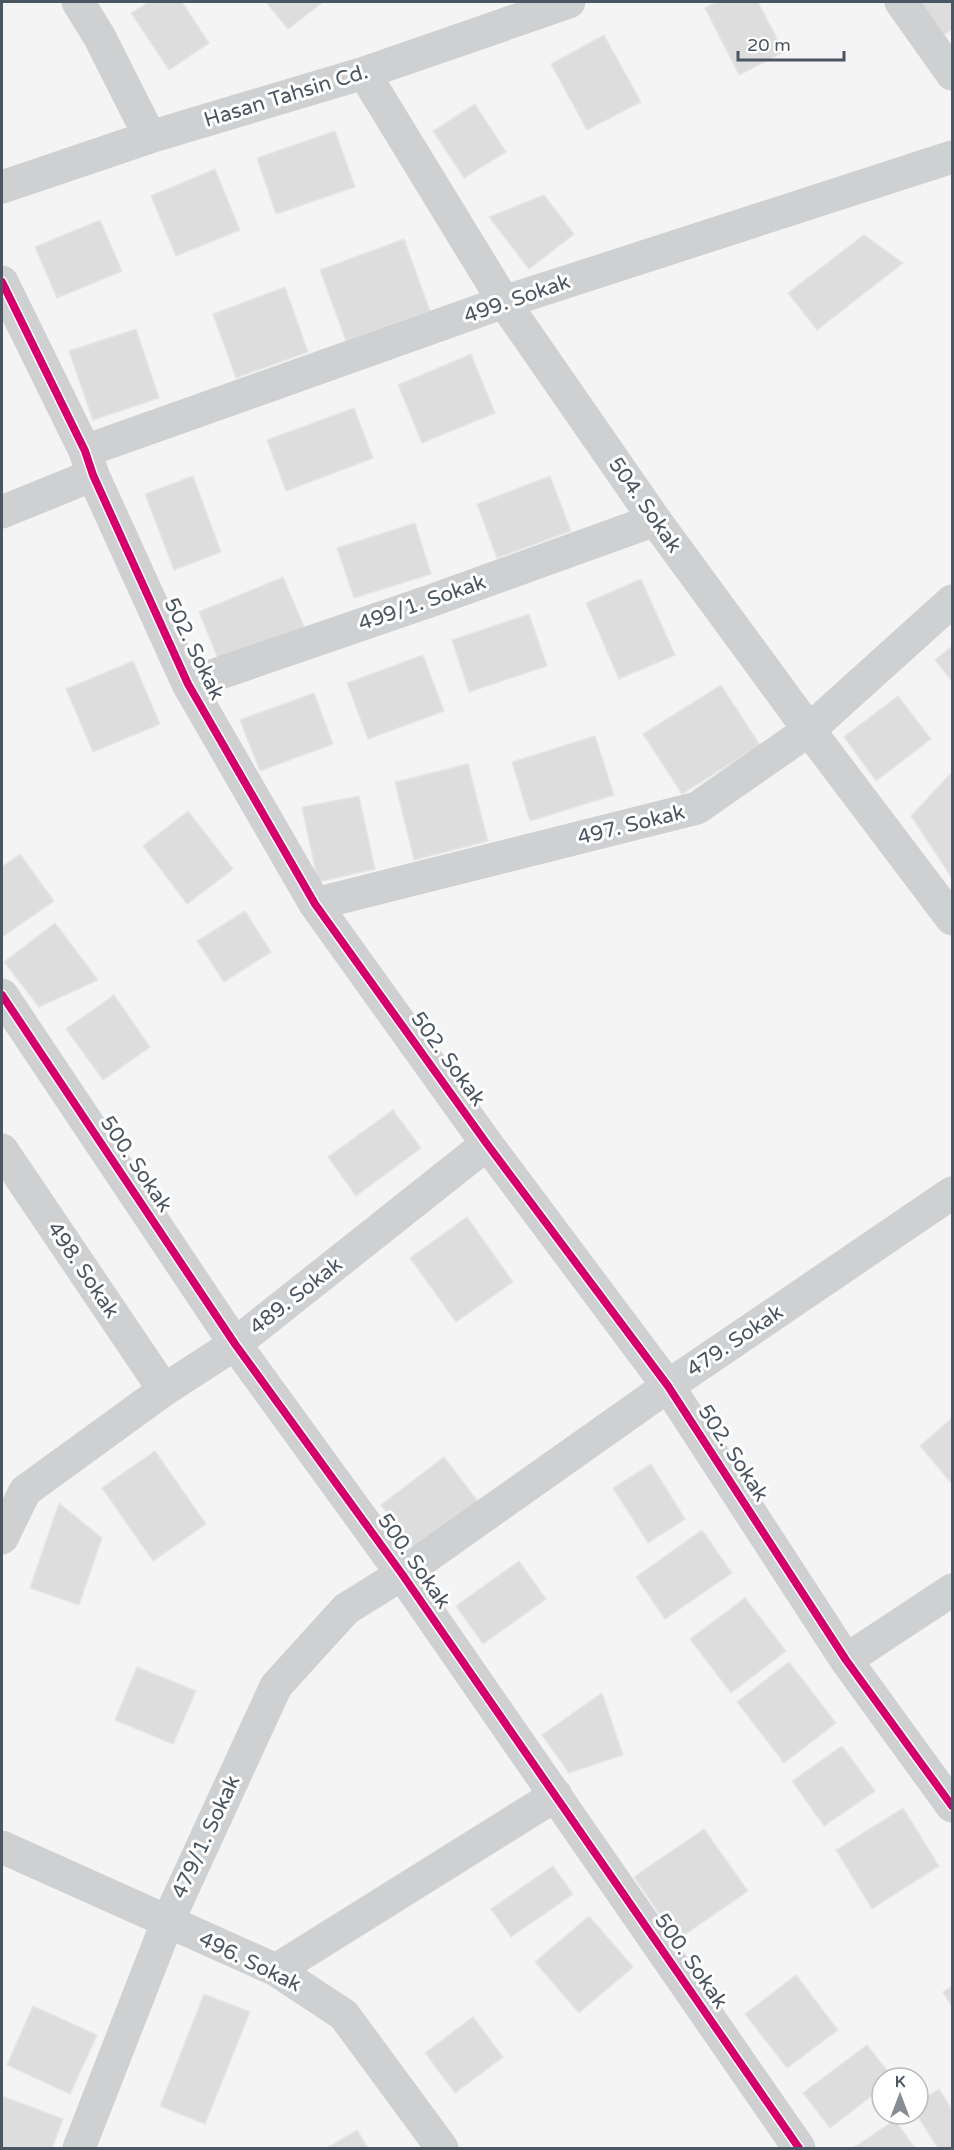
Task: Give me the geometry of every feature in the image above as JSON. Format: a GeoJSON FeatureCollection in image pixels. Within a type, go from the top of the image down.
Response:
{"type":"FeatureCollection","features":[{"type":"Feature","properties":{"kind":"street"},"geometry":{"type":"LineString","coordinates":[[78,2],[99,36],[150,137]]}},
{"type":"Feature","properties":{"kind":"street","name":"Hasan Tahsin Cd."},"geometry":{"type":"LineString","coordinates":[[2,188],[150,137],[364,73],[568,2]]}},
{"type":"Feature","properties":{"kind":"street"},"geometry":{"type":"LineString","coordinates":[[901,2],[952,74]]}},
{"type":"Feature","properties":{"kind":"street","name":"504. Sokak"},"geometry":{"type":"LineString","coordinates":[[364,73],[504,302],[655,520],[809,730],[952,919]]}},
{"type":"Feature","properties":{"kind":"street","name":"499. Sokak"},"geometry":{"type":"LineString","coordinates":[[2,512],[89,463],[504,302],[952,157]]}},
{"type":"Feature","properties":{"kind":"street","name":"502. Sokak"},"geometry":{"type":"LineString","coordinates":[[2,282],[89,463],[188,684],[315,904],[487,1144],[668,1386],[846,1660],[951,1802]]}},
{"type":"Feature","properties":{"kind":"street","name":"499/1. Sokak"},"geometry":{"type":"LineString","coordinates":[[188,684],[422,604],[655,520]]}},
{"type":"Feature","properties":{"kind":"street","name":"497. Sokak"},"geometry":{"type":"LineString","coordinates":[[315,904],[697,808],[809,730],[952,601]]}},
{"type":"Feature","properties":{"kind":"street","name":"500. Sokak"},"geometry":{"type":"LineString","coordinates":[[2,994],[235,1344],[402,1574],[799,2148]]}},
{"type":"Feature","properties":{"kind":"street","name":"489. Sokak"},"geometry":{"type":"LineString","coordinates":[[2,1538],[25,1491],[164,1390],[235,1344],[487,1144]]}},
{"type":"Feature","properties":{"kind":"street","name":"498. Sokak"},"geometry":{"type":"LineString","coordinates":[[2,1150],[164,1390]]}},
{"type":"Feature","properties":{"kind":"street","name":"479. Sokak"},"geometry":{"type":"LineString","coordinates":[[402,1574],[668,1386],[952,1193]]}},
{"type":"Feature","properties":{"kind":"street","name":"479/1. Sokak"},"geometry":{"type":"LineString","coordinates":[[79,2148],[167,1923],[276,1686],[346,1609],[402,1574]]}},
{"type":"Feature","properties":{"kind":"street"},"geometry":{"type":"LineString","coordinates":[[846,1660],[952,1590]]}},
{"type":"Feature","properties":{"kind":"street"},"geometry":{"type":"LineString","coordinates":[[276,1970],[555,1795]]}},
{"type":"Feature","properties":{"kind":"street","name":"496. Sokak"},"geometry":{"type":"LineString","coordinates":[[2,1847],[276,1970],[344,2015],[442,2148]]}},
{"type":"Feature","properties":{"kind":"building"},"geometry":{"type":"Polygon","coordinates":[[[149,2],[182,2],[209,43],[169,70],[131,13],[149,2]]]}},
{"type":"Feature","properties":{"kind":"building"},"geometry":{"type":"Polygon","coordinates":[[[266,2],[323,2],[288,29],[266,2]]]}},
{"type":"Feature","properties":{"kind":"building"},"geometry":{"type":"Polygon","coordinates":[[[717,2],[758,2],[784,52],[739,75],[705,8],[717,2]]]}},
{"type":"Feature","properties":{"kind":"building"},"geometry":{"type":"Polygon","coordinates":[[[918,2],[952,2],[952,29],[944,35],[918,2]]]}},
{"type":"Feature","properties":{"kind":"building"},"geometry":{"type":"Polygon","coordinates":[[[604,35],[641,102],[587,130],[551,64],[604,35]]]}},
{"type":"Feature","properties":{"kind":"building"},"geometry":{"type":"Polygon","coordinates":[[[475,104],[506,152],[464,178],[433,131],[475,104]]]}},
{"type":"Feature","properties":{"kind":"building"},"geometry":{"type":"Polygon","coordinates":[[[335,131],[355,187],[276,214],[257,158],[335,131]]]}},
{"type":"Feature","properties":{"kind":"building"},"geometry":{"type":"Polygon","coordinates":[[[215,169],[240,230],[176,256],[151,196],[215,169]]]}},
{"type":"Feature","properties":{"kind":"building"},"geometry":{"type":"Polygon","coordinates":[[[544,195],[574,234],[529,269],[489,217],[544,195]]]}},
{"type":"Feature","properties":{"kind":"building"},"geometry":{"type":"Polygon","coordinates":[[[100,220],[122,271],[57,298],[35,247],[100,220]]]}},
{"type":"Feature","properties":{"kind":"building"},"geometry":{"type":"Polygon","coordinates":[[[864,235],[903,263],[817,330],[788,293],[864,235]]]}},
{"type":"Feature","properties":{"kind":"building"},"geometry":{"type":"Polygon","coordinates":[[[404,239],[430,311],[346,341],[320,270],[404,239]]]}},
{"type":"Feature","properties":{"kind":"building"},"geometry":{"type":"Polygon","coordinates":[[[285,287],[308,352],[236,378],[213,314],[285,287]]]}},
{"type":"Feature","properties":{"kind":"building"},"geometry":{"type":"Polygon","coordinates":[[[136,329],[159,398],[93,420],[69,351],[136,329]]]}},
{"type":"Feature","properties":{"kind":"building"},"geometry":{"type":"Polygon","coordinates":[[[471,354],[495,413],[422,443],[398,385],[471,354]]]}},
{"type":"Feature","properties":{"kind":"building"},"geometry":{"type":"Polygon","coordinates":[[[354,408],[373,458],[286,491],[267,440],[354,408]]]}},
{"type":"Feature","properties":{"kind":"building"},"geometry":{"type":"Polygon","coordinates":[[[193,476],[221,552],[174,570],[145,494],[193,476]]]}},
{"type":"Feature","properties":{"kind":"building"},"geometry":{"type":"Polygon","coordinates":[[[550,476],[571,531],[497,558],[477,504],[550,476]]]}},
{"type":"Feature","properties":{"kind":"building"},"geometry":{"type":"Polygon","coordinates":[[[415,523],[431,574],[354,598],[337,548],[415,523]]]}},
{"type":"Feature","properties":{"kind":"building"},"geometry":{"type":"Polygon","coordinates":[[[283,577],[306,631],[221,666],[199,612],[283,577]]]}},
{"type":"Feature","properties":{"kind":"building"},"geometry":{"type":"Polygon","coordinates":[[[641,579],[675,655],[619,679],[586,603],[641,579]]]}},
{"type":"Feature","properties":{"kind":"building"},"geometry":{"type":"Polygon","coordinates":[[[529,614],[547,666],[469,692],[452,640],[529,614]]]}},
{"type":"Feature","properties":{"kind":"building"},"geometry":{"type":"Polygon","coordinates":[[[952,646],[952,681],[935,660],[952,646]]]}},
{"type":"Feature","properties":{"kind":"building"},"geometry":{"type":"Polygon","coordinates":[[[423,655],[444,711],[368,739],[347,683],[423,655]]]}},
{"type":"Feature","properties":{"kind":"building"},"geometry":{"type":"Polygon","coordinates":[[[133,661],[160,724],[93,752],[66,689],[133,661]]]}},
{"type":"Feature","properties":{"kind":"building"},"geometry":{"type":"Polygon","coordinates":[[[721,685],[760,745],[682,794],[643,734],[721,685]]]}},
{"type":"Feature","properties":{"kind":"building"},"geometry":{"type":"Polygon","coordinates":[[[314,693],[333,744],[260,771],[240,720],[314,693]]]}},
{"type":"Feature","properties":{"kind":"building"},"geometry":{"type":"Polygon","coordinates":[[[898,696],[931,739],[876,781],[844,737],[898,696]]]}},
{"type":"Feature","properties":{"kind":"building"},"geometry":{"type":"Polygon","coordinates":[[[595,736],[614,795],[530,821],[512,762],[595,736]]]}},
{"type":"Feature","properties":{"kind":"building"},"geometry":{"type":"Polygon","coordinates":[[[468,764],[488,841],[414,860],[395,782],[468,764]]]}},
{"type":"Feature","properties":{"kind":"building"},"geometry":{"type":"Polygon","coordinates":[[[952,772],[952,878],[911,816],[952,772]]]}},
{"type":"Feature","properties":{"kind":"building"},"geometry":{"type":"Polygon","coordinates":[[[359,796],[375,869],[318,882],[302,807],[359,796]]]}},
{"type":"Feature","properties":{"kind":"building"},"geometry":{"type":"Polygon","coordinates":[[[188,811],[233,869],[187,904],[143,846],[188,811]]]}},
{"type":"Feature","properties":{"kind":"building"},"geometry":{"type":"Polygon","coordinates":[[[20,854],[54,901],[2,937],[2,867],[20,854]]]}},
{"type":"Feature","properties":{"kind":"building"},"geometry":{"type":"Polygon","coordinates":[[[245,911],[271,952],[224,982],[197,941],[245,911]]]}},
{"type":"Feature","properties":{"kind":"building"},"geometry":{"type":"Polygon","coordinates":[[[55,923],[98,980],[39,1007],[4,962],[55,923]]]}},
{"type":"Feature","properties":{"kind":"building"},"geometry":{"type":"Polygon","coordinates":[[[114,995],[150,1047],[103,1080],[66,1029],[114,995]]]}},
{"type":"Feature","properties":{"kind":"building"},"geometry":{"type":"Polygon","coordinates":[[[393,1110],[421,1148],[356,1196],[328,1157],[393,1110]]]}},
{"type":"Feature","properties":{"kind":"building"},"geometry":{"type":"Polygon","coordinates":[[[467,1217],[513,1282],[456,1322],[410,1258],[467,1217]]]}},
{"type":"Feature","properties":{"kind":"building"},"geometry":{"type":"Polygon","coordinates":[[[952,1418],[952,1484],[920,1446],[952,1418]]]}},
{"type":"Feature","properties":{"kind":"building"},"geometry":{"type":"Polygon","coordinates":[[[155,1451],[206,1524],[153,1561],[102,1488],[155,1451]]]}},
{"type":"Feature","properties":{"kind":"building"},"geometry":{"type":"Polygon","coordinates":[[[444,1457],[480,1504],[417,1552],[381,1505],[444,1457]]]}},
{"type":"Feature","properties":{"kind":"building"},"geometry":{"type":"Polygon","coordinates":[[[651,1464],[685,1519],[648,1543],[613,1488],[651,1464]]]}},
{"type":"Feature","properties":{"kind":"building"},"geometry":{"type":"Polygon","coordinates":[[[59,1503],[102,1538],[79,1605],[30,1588],[59,1503]]]}},
{"type":"Feature","properties":{"kind":"building"},"geometry":{"type":"Polygon","coordinates":[[[702,1530],[732,1573],[665,1619],[636,1577],[702,1530]]]}},
{"type":"Feature","properties":{"kind":"building"},"geometry":{"type":"Polygon","coordinates":[[[519,1561],[546,1599],[483,1644],[456,1606],[519,1561]]]}},
{"type":"Feature","properties":{"kind":"building"},"geometry":{"type":"Polygon","coordinates":[[[745,1598],[786,1651],[731,1693],[690,1639],[745,1598]]]}},
{"type":"Feature","properties":{"kind":"building"},"geometry":{"type":"Polygon","coordinates":[[[789,1662],[836,1723],[784,1763],[737,1702],[789,1662]]]}},
{"type":"Feature","properties":{"kind":"building"},"geometry":{"type":"Polygon","coordinates":[[[137,1667],[196,1691],[173,1744],[115,1720],[137,1667]]]}},
{"type":"Feature","properties":{"kind":"building"},"geometry":{"type":"Polygon","coordinates":[[[602,1693],[623,1755],[569,1773],[542,1735],[602,1693]]]}},
{"type":"Feature","properties":{"kind":"building"},"geometry":{"type":"Polygon","coordinates":[[[842,1746],[875,1791],[824,1826],[792,1781],[842,1746]]]}},
{"type":"Feature","properties":{"kind":"building"},"geometry":{"type":"Polygon","coordinates":[[[903,1808],[939,1866],[872,1909],[836,1850],[903,1808]]]}},
{"type":"Feature","properties":{"kind":"building"},"geometry":{"type":"Polygon","coordinates":[[[704,1829],[748,1891],[677,1940],[634,1877],[704,1829]]]}},
{"type":"Feature","properties":{"kind":"building"},"geometry":{"type":"Polygon","coordinates":[[[553,1866],[573,1894],[511,1937],[491,1909],[553,1866]]]}},
{"type":"Feature","properties":{"kind":"building"},"geometry":{"type":"Polygon","coordinates":[[[589,1916],[633,1967],[579,2013],[535,1962],[589,1916]]]}},
{"type":"Feature","properties":{"kind":"building"},"geometry":{"type":"Polygon","coordinates":[[[796,1975],[838,2030],[787,2068],[745,2014],[796,1975]]]}},
{"type":"Feature","properties":{"kind":"building"},"geometry":{"type":"Polygon","coordinates":[[[952,1986],[952,2007],[943,1992],[952,1986]]]}},
{"type":"Feature","properties":{"kind":"building"},"geometry":{"type":"Polygon","coordinates":[[[204,1994],[250,2012],[205,2124],[160,2106],[204,1994]]]}},
{"type":"Feature","properties":{"kind":"building"},"geometry":{"type":"Polygon","coordinates":[[[33,2006],[97,2035],[70,2094],[7,2065],[33,2006]]]}},
{"type":"Feature","properties":{"kind":"building"},"geometry":{"type":"Polygon","coordinates":[[[473,2017],[503,2057],[455,2093],[425,2053],[473,2017]]]}},
{"type":"Feature","properties":{"kind":"building"},"geometry":{"type":"Polygon","coordinates":[[[867,2045],[884,2066],[870,2066],[870,2097],[830,2128],[803,2093],[867,2045]]]}},
{"type":"Feature","properties":{"kind":"building"},"geometry":{"type":"Polygon","coordinates":[[[939,2089],[952,2110],[952,2148],[938,2148],[924,2126],[930,2126],[930,2095],[939,2089]]]}},
{"type":"Feature","properties":{"kind":"building"},"geometry":{"type":"Polygon","coordinates":[[[2,2096],[63,2119],[52,2148],[2,2148],[2,2096]]]}},
{"type":"Feature","properties":{"kind":"building"},"geometry":{"type":"Polygon","coordinates":[[[886,2126],[899,2126],[915,2148],[853,2148],[886,2126]]]}},
{"type":"Feature","properties":{"kind":"building"},"geometry":{"type":"Polygon","coordinates":[[[357,2130],[368,2148],[327,2148],[357,2130]]]}},
{"type":"Feature","properties":{"kind":"cycle path"},"geometry":{"type":"LineString","coordinates":[[2,282],[85,451],[93,475],[188,684],[315,904],[487,1144],[668,1386],[846,1660],[952,1806]]}},
{"type":"Feature","properties":{"kind":"cycle path"},"geometry":{"type":"LineString","coordinates":[[2,995],[235,1344],[402,1574],[799,2148]]}}]}
